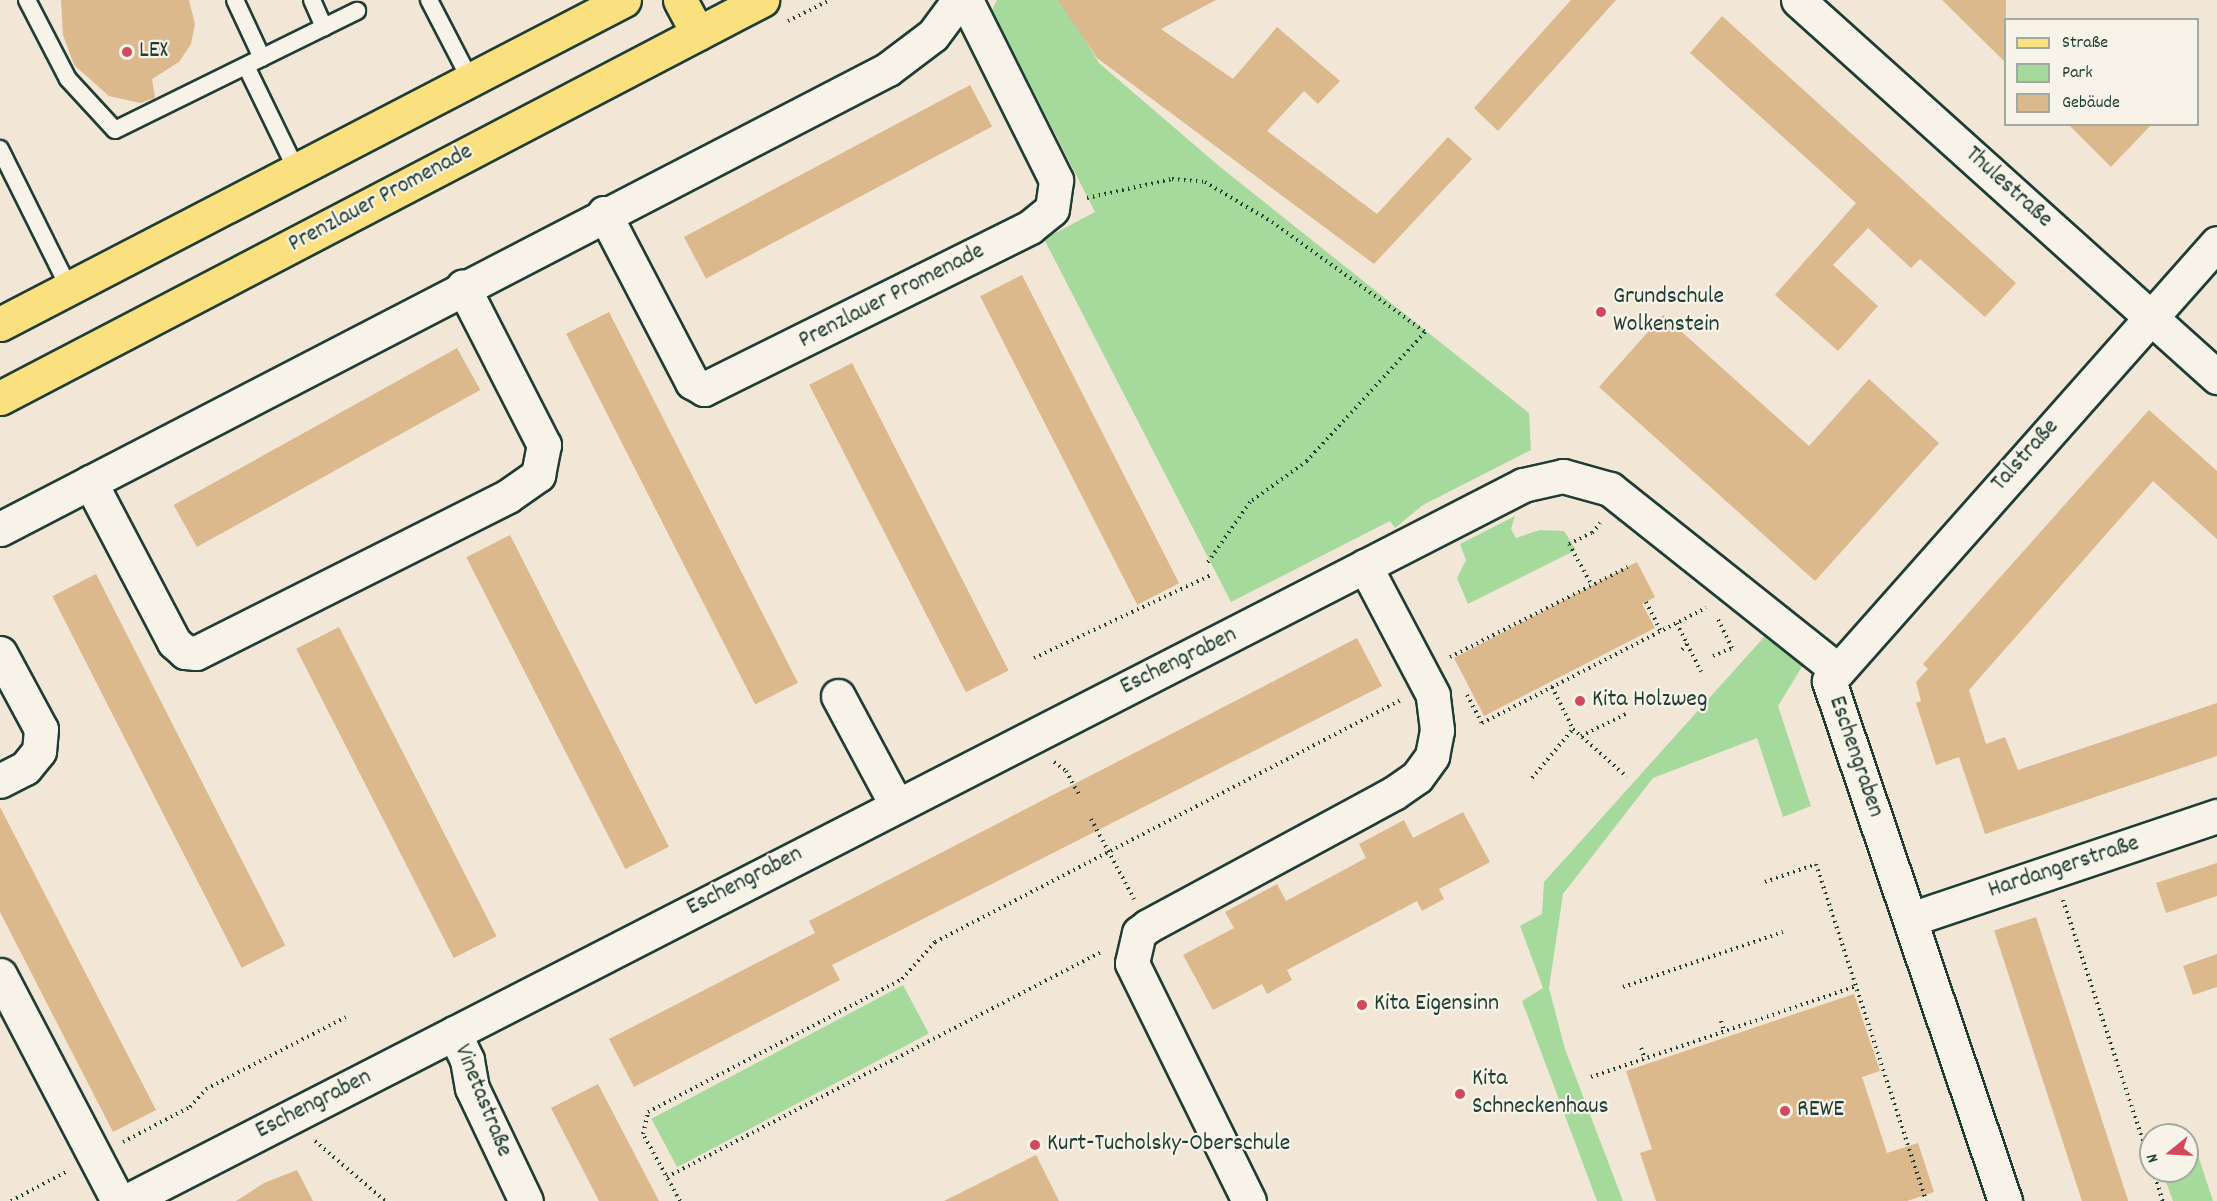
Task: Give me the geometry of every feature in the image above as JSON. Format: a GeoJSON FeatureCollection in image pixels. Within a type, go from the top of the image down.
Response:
{"type":"FeatureCollection","features":[{"type":"Feature","properties":{"kind":"main road"},"geometry":{"type":"LineString","coordinates":[[1,322],[624,0]]}},
{"type":"Feature","properties":{"kind":"main road"},"geometry":{"type":"LineString","coordinates":[[680,0],[698,34]]}},
{"type":"Feature","properties":{"kind":"main road","name":"Prenzlauer Promenade"},"geometry":{"type":"LineString","coordinates":[[0,398],[762,0]]}},
{"type":"Feature","properties":{"kind":"street"},"geometry":{"type":"LineString","coordinates":[[0,529],[604,213],[888,69],[933,36],[959,0]]}},
{"type":"Feature","properties":{"kind":"street"},"geometry":{"type":"LineString","coordinates":[[966,0],[1056,180],[1054,197]]}},
{"type":"Feature","properties":{"kind":"street","name":"Thulestraße"},"geometry":{"type":"LineString","coordinates":[[1798,0],[2217,377]]}},
{"type":"Feature","properties":{"kind":"street","name":"Prenzlauer Promenade"},"geometry":{"type":"LineString","coordinates":[[604,213],[692,382],[704,389],[1030,227],[1052,209],[1054,197]]}},
{"type":"Feature","properties":{"kind":"street","name":"Talstraße"},"geometry":{"type":"LineString","coordinates":[[1835,668],[2217,243]]}},
{"type":"Feature","properties":{"kind":"street"},"geometry":{"type":"LineString","coordinates":[[90,482],[174,642],[185,652],[196,653],[508,496],[538,475],[544,445],[463,287]]}},
{"type":"Feature","properties":{"kind":"street","name":"Eschengraben"},"geometry":{"type":"LineString","coordinates":[[127,1201],[896,804],[1523,485],[1563,476],[1610,489],[1835,668],[1829,681],[2005,1201]]}},
{"type":"Feature","properties":{"kind":"street"},"geometry":{"type":"LineString","coordinates":[[1249,1201],[1132,963],[1143,929],[1417,777],[1432,756],[1437,730],[1440,676],[1365,566]]}},
{"type":"Feature","properties":{"kind":"street"},"geometry":{"type":"LineString","coordinates":[[0,653],[41,729],[39,751],[25,768],[0,781]]}},
{"type":"Feature","properties":{"kind":"street"},"geometry":{"type":"LineString","coordinates":[[838,696],[896,804]]}},
{"type":"Feature","properties":{"kind":"street","name":"Hardangerstraße"},"geometry":{"type":"LineString","coordinates":[[1911,919],[2217,816]]}},
{"type":"Feature","properties":{"kind":"street"},"geometry":{"type":"LineString","coordinates":[[0,975],[118,1201]]}},
{"type":"Feature","properties":{"kind":"street","name":"Vinetastraße"},"geometry":{"type":"LineString","coordinates":[[454,1033],[468,1060],[472,1088],[526,1201]]}},
{"type":"Feature","properties":{"kind":"lane"},"geometry":{"type":"LineString","coordinates":[[27,0],[68,80],[115,130],[357,11]]}},
{"type":"Feature","properties":{"kind":"lane"},"geometry":{"type":"LineString","coordinates":[[235,0],[262,58]]}},
{"type":"Feature","properties":{"kind":"lane"},"geometry":{"type":"LineString","coordinates":[[312,0],[324,27]]}},
{"type":"Feature","properties":{"kind":"lane"},"geometry":{"type":"LineString","coordinates":[[432,6],[470,80]]}},
{"type":"Feature","properties":{"kind":"lane"},"geometry":{"type":"LineString","coordinates":[[246,66],[296,169]]}},
{"type":"Feature","properties":{"kind":"lane"},"geometry":{"type":"LineString","coordinates":[[0,149],[69,288]]}},
{"type":"Feature","properties":{"kind":"path"},"geometry":{"type":"LineString","coordinates":[[1054,197],[1100,199],[1172,179],[1205,182],[1272,222],[1425,332],[1307,461],[1250,502],[1206,565]]}},
{"type":"Feature","properties":{"kind":"path"},"geometry":{"type":"LineString","coordinates":[[1590,582],[1569,544],[1592,533],[1607,513]]}},
{"type":"Feature","properties":{"kind":"path"},"geometry":{"type":"LineString","coordinates":[[680,1201],[643,1134],[648,1112],[902,979],[935,942],[1440,676],[1448,658],[1590,582],[1628,567]]}},
{"type":"Feature","properties":{"kind":"path"},"geometry":{"type":"LineString","coordinates":[[1034,658],[1210,575]]}},
{"type":"Feature","properties":{"kind":"path"},"geometry":{"type":"LineString","coordinates":[[1646,602],[1661,631]]}},
{"type":"Feature","properties":{"kind":"path"},"geometry":{"type":"LineString","coordinates":[[1462,685],[1472,700],[1482,723],[1712,605],[1732,648],[1713,656]]}},
{"type":"Feature","properties":{"kind":"path"},"geometry":{"type":"LineString","coordinates":[[1677,623],[1701,672]]}},
{"type":"Feature","properties":{"kind":"path"},"geometry":{"type":"LineString","coordinates":[[1681,651],[1687,644]]}},
{"type":"Feature","properties":{"kind":"path"},"geometry":{"type":"LineString","coordinates":[[1552,687],[1573,729],[1627,777]]}},
{"type":"Feature","properties":{"kind":"path"},"geometry":{"type":"LineString","coordinates":[[1581,736],[1626,714]]}},
{"type":"Feature","properties":{"kind":"path"},"geometry":{"type":"LineString","coordinates":[[1532,778],[1573,729]]}},
{"type":"Feature","properties":{"kind":"path"},"geometry":{"type":"LineString","coordinates":[[667,1177],[1143,929],[1092,819]]}},
{"type":"Feature","properties":{"kind":"path"},"geometry":{"type":"LineString","coordinates":[[1766,882],[1816,864],[1926,1201]]}},
{"type":"Feature","properties":{"kind":"path"},"geometry":{"type":"LineString","coordinates":[[2061,892],[2139,1128]]}},
{"type":"Feature","properties":{"kind":"path"},"geometry":{"type":"LineString","coordinates":[[1623,987],[1783,932]]}},
{"type":"Feature","properties":{"kind":"path"},"geometry":{"type":"LineString","coordinates":[[1591,1077],[1857,986]]}},
{"type":"Feature","properties":{"kind":"path"},"geometry":{"type":"LineString","coordinates":[[11,1201],[190,1107],[206,1089],[346,1017]]}},
{"type":"Feature","properties":{"kind":"path"},"geometry":{"type":"LineString","coordinates":[[1720,1021],[1724,1032]]}},
{"type":"Feature","properties":{"kind":"path"},"geometry":{"type":"LineString","coordinates":[[1641,1047],[1645,1059]]}},
{"type":"Feature","properties":{"kind":"path"},"geometry":{"type":"LineString","coordinates":[[293,1115],[308,1136],[385,1201]]}},
{"type":"Feature","properties":{"kind":"path"},"geometry":{"type":"LineString","coordinates":[[2157,1183],[2163,1201]]}},
{"type":"Feature","properties":{"kind":"green space"},"geometry":{"type":"Polygon","coordinates":[[[997,0],[1061,0],[1099,63],[1219,166],[1529,413],[1531,450],[1423,505],[1395,528],[1390,521],[1231,602],[1044,239],[1095,212],[992,10],[997,0]]]}},
{"type":"Feature","properties":{"kind":"green space"},"geometry":{"type":"Polygon","coordinates":[[[1515,516],[1511,529],[1516,538],[1540,530],[1564,531],[1576,550],[1468,604],[1457,578],[1466,560],[1460,544],[1515,516]]]}},
{"type":"Feature","properties":{"kind":"green space"},"geometry":{"type":"Polygon","coordinates":[[[1765,636],[1803,665],[1778,706],[1811,806],[1783,817],[1757,738],[1653,778],[1563,894],[1549,988],[1565,1049],[1623,1201],[1597,1201],[1522,1001],[1543,988],[1520,926],[1542,914],[1544,882],[1765,636]]]}},
{"type":"Feature","properties":{"kind":"green space"},"geometry":{"type":"Polygon","coordinates":[[[903,985],[929,1034],[677,1167],[651,1119],[903,985]]]}},
{"type":"Feature","properties":{"kind":"green space"},"geometry":{"type":"Polygon","coordinates":[[[2199,1158],[2213,1201],[2173,1201],[2166,1183],[2199,1183],[2199,1158]]]}},
{"type":"Feature","properties":{"kind":"building","name":"LEX"},"geometry":{"type":"Polygon","coordinates":[[[61,0],[189,0],[195,24],[191,44],[179,62],[152,79],[155,98],[140,103],[109,96],[74,65],[63,35],[61,0]]]}},
{"type":"Feature","properties":{"kind":"building"},"geometry":{"type":"Polygon","coordinates":[[[1058,0],[1216,0],[1161,29],[1233,79],[1277,27],[1340,81],[1318,104],[1304,91],[1267,131],[1377,214],[1448,137],[1472,159],[1374,264],[1097,58],[1058,0]]]}},
{"type":"Feature","properties":{"kind":"building"},"geometry":{"type":"Polygon","coordinates":[[[1571,0],[1616,0],[1498,131],[1474,108],[1571,0]]]}},
{"type":"Feature","properties":{"kind":"building"},"geometry":{"type":"Polygon","coordinates":[[[1942,0],[2006,0],[2004,61],[1942,0]]]}},
{"type":"Feature","properties":{"kind":"building"},"geometry":{"type":"Polygon","coordinates":[[[1722,16],[2016,283],[1985,317],[1920,259],[1911,268],[1868,228],[1833,265],[1878,306],[1838,351],[1775,295],[1856,203],[1690,53],[1722,16]]]}},
{"type":"Feature","properties":{"kind":"building"},"geometry":{"type":"Polygon","coordinates":[[[970,85],[992,126],[706,279],[684,237],[970,85]]]}},
{"type":"Feature","properties":{"kind":"building"},"geometry":{"type":"Polygon","coordinates":[[[2070,126],[2150,126],[2111,167],[2070,126]]]}},
{"type":"Feature","properties":{"kind":"building"},"geometry":{"type":"Polygon","coordinates":[[[1022,275],[1179,583],[1137,605],[980,296],[1022,275]]]}},
{"type":"Feature","properties":{"kind":"building"},"geometry":{"type":"Polygon","coordinates":[[[609,312],[798,683],[755,704],[566,334],[609,312]]]}},
{"type":"Feature","properties":{"kind":"building"},"geometry":{"type":"Polygon","coordinates":[[[1663,315],[1809,446],[1869,379],[1939,443],[1815,581],[1599,387],[1663,315]]]}},
{"type":"Feature","properties":{"kind":"building"},"geometry":{"type":"Polygon","coordinates":[[[457,348],[480,390],[197,547],[174,505],[457,348]]]}},
{"type":"Feature","properties":{"kind":"building"},"geometry":{"type":"Polygon","coordinates":[[[852,363],[1009,670],[966,692],[809,385],[852,363]]]}},
{"type":"Feature","properties":{"kind":"building"},"geometry":{"type":"Polygon","coordinates":[[[2149,410],[2217,471],[2217,539],[2153,481],[1969,690],[1986,744],[2005,737],[2018,770],[2217,703],[2217,756],[1985,834],[1959,757],[1936,765],[1916,703],[1921,701],[1916,682],[1928,669],[1923,664],[2149,410]]]}},
{"type":"Feature","properties":{"kind":"building"},"geometry":{"type":"Polygon","coordinates":[[[510,535],[669,847],[625,869],[466,557],[510,535]]]}},
{"type":"Feature","properties":{"kind":"building"},"geometry":{"type":"Polygon","coordinates":[[[1637,562],[1655,597],[1642,604],[1655,628],[1484,716],[1454,658],[1637,562]]]}},
{"type":"Feature","properties":{"kind":"building"},"geometry":{"type":"Polygon","coordinates":[[[96,574],[285,946],[242,968],[52,596],[96,574]]]}},
{"type":"Feature","properties":{"kind":"building"},"geometry":{"type":"Polygon","coordinates":[[[339,627],[497,936],[454,958],[296,649],[339,627]]]}},
{"type":"Feature","properties":{"kind":"building"},"geometry":{"type":"Polygon","coordinates":[[[1357,638],[1382,686],[832,965],[840,980],[634,1087],[609,1039],[815,933],[809,921],[1357,638]]]}},
{"type":"Feature","properties":{"kind":"building"},"geometry":{"type":"Polygon","coordinates":[[[0,807],[156,1110],[113,1132],[0,912],[0,807]]]}},
{"type":"Feature","properties":{"kind":"building"},"geometry":{"type":"Polygon","coordinates":[[[1463,812],[1490,862],[1439,889],[1444,899],[1422,911],[1417,901],[1287,970],[1292,980],[1267,994],[1262,984],[1213,1010],[1183,955],[1234,928],[1225,912],[1277,884],[1286,901],[1366,858],[1359,844],[1404,820],[1413,838],[1463,812]]]}},
{"type":"Feature","properties":{"kind":"building"},"geometry":{"type":"Polygon","coordinates":[[[2217,863],[2217,896],[2166,913],[2156,883],[2217,863]]]}},
{"type":"Feature","properties":{"kind":"building"},"geometry":{"type":"Polygon","coordinates":[[[2036,917],[2128,1201],[2082,1201],[1994,931],[2036,917]]]}},
{"type":"Feature","properties":{"kind":"building"},"geometry":{"type":"Polygon","coordinates":[[[2217,954],[2217,987],[2193,995],[2183,966],[2217,954]]]}},
{"type":"Feature","properties":{"kind":"building"},"geometry":{"type":"Polygon","coordinates":[[[1854,994],[1880,1071],[1862,1077],[1887,1153],[1918,1143],[1934,1192],[1907,1201],[1656,1201],[1640,1153],[1652,1149],[1626,1071],[1854,994]]]}},
{"type":"Feature","properties":{"kind":"building"},"geometry":{"type":"Polygon","coordinates":[[[598,1084],[659,1201],[599,1201],[551,1108],[598,1084]]]}},
{"type":"Feature","properties":{"kind":"building"},"geometry":{"type":"Polygon","coordinates":[[[1036,1155],[1059,1201],[944,1201],[1036,1155]]]}},
{"type":"Feature","properties":{"kind":"building"},"geometry":{"type":"Polygon","coordinates":[[[297,1170],[313,1201],[236,1201],[264,1183],[297,1170]]]}},
{"type":"Feature","properties":{"kind":"place","name":"LEX"},"geometry":{"type":"Point","coordinates":[127,52]}},
{"type":"Feature","properties":{"kind":"place","name":"Grundschule Wolkenstein"},"geometry":{"type":"Point","coordinates":[1601,312]}},
{"type":"Feature","properties":{"kind":"place","name":"Kita Holzweg"},"geometry":{"type":"Point","coordinates":[1580,701]}},
{"type":"Feature","properties":{"kind":"place","name":"Kita Eigensinn"},"geometry":{"type":"Point","coordinates":[1362,1005]}},
{"type":"Feature","properties":{"kind":"place","name":"Kita Schneckenhaus"},"geometry":{"type":"Point","coordinates":[1460,1094]}},
{"type":"Feature","properties":{"kind":"place","name":"REWE"},"geometry":{"type":"Point","coordinates":[1785,1111]}},
{"type":"Feature","properties":{"kind":"place","name":"Kurt-Tucholsky-Oberschule"},"geometry":{"type":"Point","coordinates":[1035,1145]}}]}
